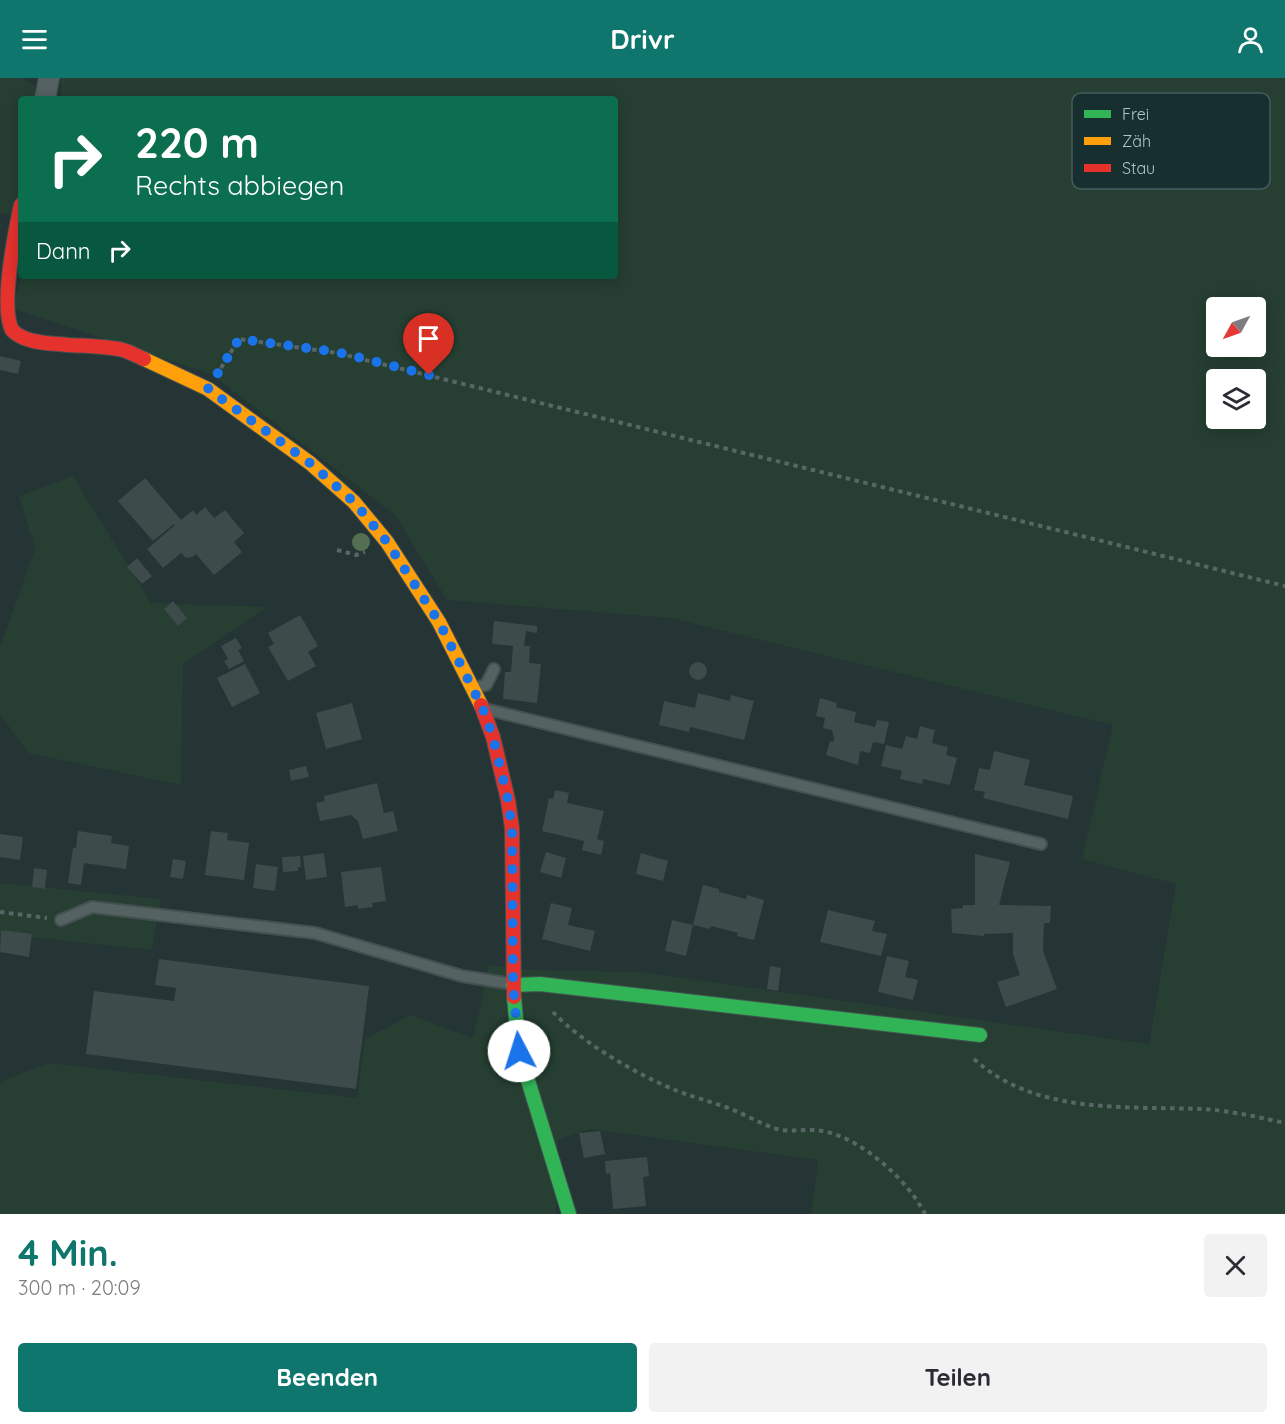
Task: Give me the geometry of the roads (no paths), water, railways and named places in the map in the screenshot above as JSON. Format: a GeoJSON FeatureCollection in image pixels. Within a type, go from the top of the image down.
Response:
{"type":"FeatureCollection","features":[{"type":"Feature","properties":{"kind":"street"},"geometry":{"type":"LineString","coordinates":[[46,96],[49,78]]}},
{"type":"Feature","properties":{"kind":"street"},"geometry":{"type":"LineString","coordinates":[[18,218],[4,280],[3,298],[6,319],[12,330],[24,338],[40,342],[122,350],[167,368],[208,389],[310,463],[354,502],[387,542],[439,622],[483,709],[493,737],[508,800],[512,828],[513,985],[519,1051],[569,1214]]}},
{"type":"Feature","properties":{"kind":"street"},"geometry":{"type":"LineString","coordinates":[[513,985],[540,984],[980,1035]]}},
{"type":"Feature","properties":{"kind":"lane"},"geometry":{"type":"LineString","coordinates":[[473,688],[486,685],[494,669]]}},
{"type":"Feature","properties":{"kind":"lane"},"geometry":{"type":"LineString","coordinates":[[483,709],[1041,844]]}},
{"type":"Feature","properties":{"kind":"lane"},"geometry":{"type":"LineString","coordinates":[[61,920],[92,907],[315,933],[462,976],[513,985]]}}]}
